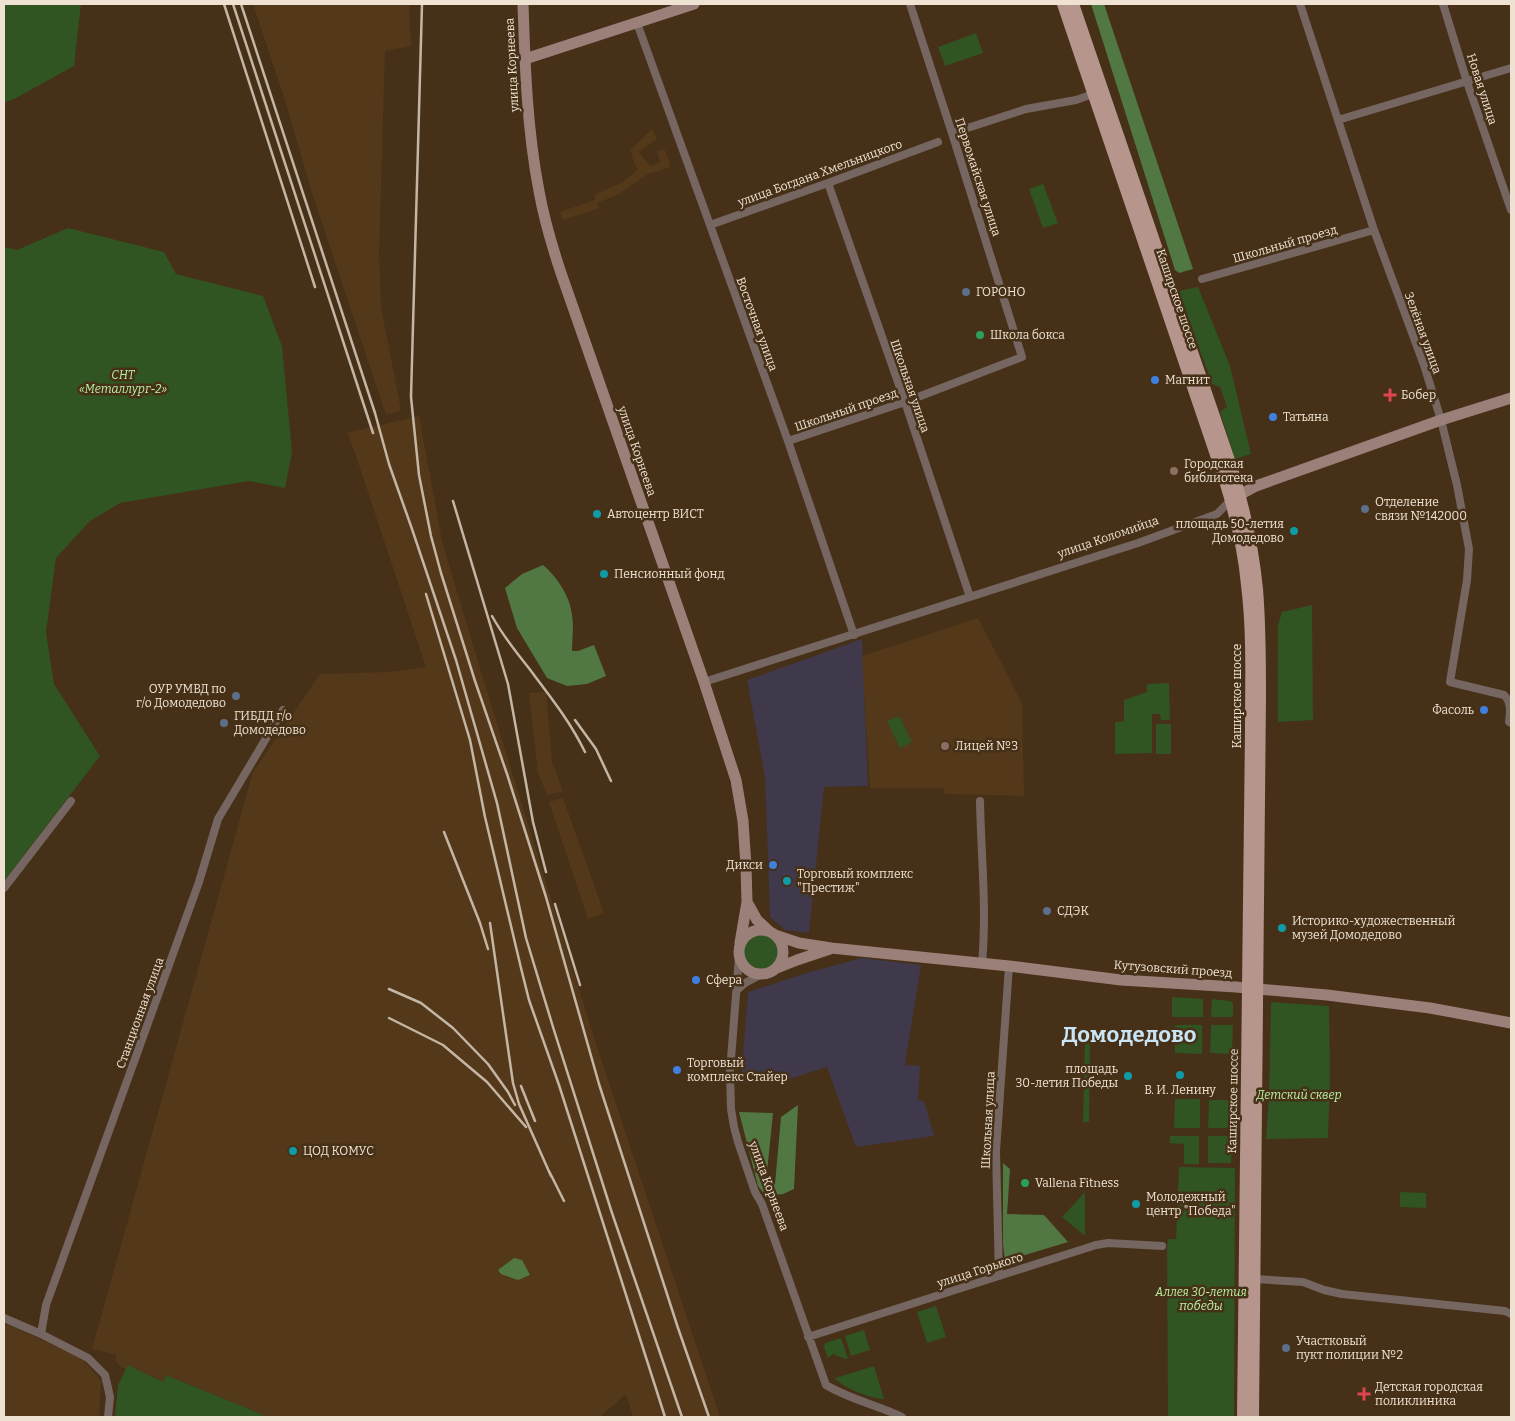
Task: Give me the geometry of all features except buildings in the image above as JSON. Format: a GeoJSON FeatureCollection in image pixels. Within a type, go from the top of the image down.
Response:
{"type":"FeatureCollection","features":[{"type":"Feature","properties":{"kind":"main road","name":"Каширское шоссе"},"geometry":{"type":"LineString","coordinates":[[1063,4],[1235,497]]}},
{"type":"Feature","properties":{"kind":"main road","name":"Каширское шоссе"},"geometry":{"type":"LineString","coordinates":[[1073,4],[1235,497],[1246,572],[1250,630],[1251,720],[1254,1417]]}},
{"type":"Feature","properties":{"kind":"main road","name":"Каширское шоссе"},"geometry":{"type":"LineString","coordinates":[[1243,1417],[1253,988]]}},
{"type":"Feature","properties":{"kind":"street","name":"улица Корнеева"},"geometry":{"type":"LineString","coordinates":[[523,4],[525,59],[534,165],[550,238],[734,774],[745,839],[747,902],[740,943]]}},
{"type":"Feature","properties":{"kind":"street"},"geometry":{"type":"LineString","coordinates":[[525,59],[694,4]]}},
{"type":"Feature","properties":{"kind":"street","name":"Первомайская улица"},"geometry":{"type":"LineString","coordinates":[[910,4],[1022,357]]}},
{"type":"Feature","properties":{"kind":"street","name":"Зелёная улица"},"geometry":{"type":"LineString","coordinates":[[1300,4],[1374,230],[1424,365],[1441,420],[1457,485],[1469,549],[1467,580],[1450,682],[1504,695],[1508,699],[1510,709],[1509,722],[1511,723]]}},
{"type":"Feature","properties":{"kind":"street","name":"Новая улица"},"geometry":{"type":"LineString","coordinates":[[1443,4],[1467,82],[1511,210]]}},
{"type":"Feature","properties":{"kind":"street","name":"Восточная улица"},"geometry":{"type":"LineString","coordinates":[[637,23],[788,441],[854,635]]}},
{"type":"Feature","properties":{"kind":"street"},"geometry":{"type":"LineString","coordinates":[[1338,120],[1511,68]]}},
{"type":"Feature","properties":{"kind":"street"},"geometry":{"type":"LineString","coordinates":[[952,133],[1026,109],[1076,100],[1093,94]]}},
{"type":"Feature","properties":{"kind":"street","name":"улица Богдана Хмельницкого"},"geometry":{"type":"LineString","coordinates":[[710,225],[828,184],[938,142]]}},
{"type":"Feature","properties":{"kind":"street","name":"Школьная улица"},"geometry":{"type":"LineString","coordinates":[[828,184],[905,402],[970,596]]}},
{"type":"Feature","properties":{"kind":"street","name":"Школьный проезд"},"geometry":{"type":"LineString","coordinates":[[1202,279],[1374,230]]}},
{"type":"Feature","properties":{"kind":"street","name":"Школьный проезд"},"geometry":{"type":"LineString","coordinates":[[788,441],[905,402],[1022,357]]}},
{"type":"Feature","properties":{"kind":"street","name":"улица Коломийца"},"geometry":{"type":"LineString","coordinates":[[704,682],[1138,543],[1217,514],[1235,497],[1256,486],[1441,420],[1511,398]]}},
{"type":"Feature","properties":{"kind":"street","name":"Станционная улица"},"geometry":{"type":"LineString","coordinates":[[42,1334],[46,1305],[199,882],[218,819],[283,710]]}},
{"type":"Feature","properties":{"kind":"street"},"geometry":{"type":"LineString","coordinates":[[4,888],[71,801]]}},
{"type":"Feature","properties":{"kind":"street"},"geometry":{"type":"LineString","coordinates":[[980,801],[985,892],[982,963]]}},
{"type":"Feature","properties":{"kind":"street"},"geometry":{"type":"LineString","coordinates":[[747,902],[757,920],[782,945],[783,951],[780,964],[776,969]]}},
{"type":"Feature","properties":{"kind":"street"},"geometry":{"type":"LineString","coordinates":[[760,975],[747,970],[740,962],[740,943],[748,934],[754,931],[760,930],[772,933]]}},
{"type":"Feature","properties":{"kind":"street","name":"Кутузовский проезд"},"geometry":{"type":"LineString","coordinates":[[772,933],[799,942],[832,948],[982,963],[1121,980],[1327,994],[1511,1023]]}},
{"type":"Feature","properties":{"kind":"street"},"geometry":{"type":"LineString","coordinates":[[737,990],[741,985],[760,975],[832,948]]}},
{"type":"Feature","properties":{"kind":"street","name":"улица Корнеева"},"geometry":{"type":"LineString","coordinates":[[739,956],[730,1072],[732,1115],[744,1160],[757,1196],[762,1204],[826,1385],[837,1392],[902,1417]]}},
{"type":"Feature","properties":{"kind":"street","name":"Школьная улица"},"geometry":{"type":"LineString","coordinates":[[1000,1276],[996,1151],[1009,966]]}},
{"type":"Feature","properties":{"kind":"street","name":"улица Горького"},"geometry":{"type":"LineString","coordinates":[[808,1337],[1100,1244],[1162,1246]]}},
{"type":"Feature","properties":{"kind":"street"},"geometry":{"type":"LineString","coordinates":[[1254,1279],[1303,1282],[1342,1294],[1505,1311],[1511,1314]]}},
{"type":"Feature","properties":{"kind":"street"},"geometry":{"type":"LineString","coordinates":[[4,1318],[42,1334],[88,1358],[105,1375],[110,1396],[108,1417]]}},
{"type":"Feature","properties":{"kind":"shaded area"},"geometry":{"type":"Polygon","coordinates":[[[253,4],[409,4],[411,46],[385,51],[379,254],[381,307],[401,410],[386,415],[313,196],[284,97],[253,4]]]}},
{"type":"Feature","properties":{"kind":"shaded area"},"geometry":{"type":"Polygon","coordinates":[[[652,129],[657,139],[639,152],[650,166],[660,162],[657,151],[665,150],[671,167],[648,174],[617,195],[597,203],[599,208],[563,220],[560,212],[595,200],[594,195],[623,182],[637,170],[630,150],[652,129]]]}},
{"type":"Feature","properties":{"kind":"shaded area"},"geometry":{"type":"Polygon","coordinates":[[[419,416],[442,541],[475,652],[595,1041],[720,1417],[633,1417],[626,1394],[600,1417],[268,1417],[166,1375],[163,1382],[128,1365],[127,1370],[115,1360],[117,1355],[92,1349],[253,772],[320,674],[389,672],[426,667],[347,433],[419,416]]]}},
{"type":"Feature","properties":{"kind":"shaded area","name":"Лицей №3"},"geometry":{"type":"Polygon","coordinates":[[[978,618],[1022,703],[1024,796],[944,794],[944,788],[870,788],[862,656],[978,618]]]}},
{"type":"Feature","properties":{"kind":"shaded area"},"geometry":{"type":"Polygon","coordinates":[[[862,639],[868,786],[824,787],[809,933],[785,930],[770,917],[765,777],[747,680],[862,639]]]}},
{"type":"Feature","properties":{"kind":"shaded area"},"geometry":{"type":"Polygon","coordinates":[[[546,692],[552,762],[563,791],[547,795],[538,773],[529,693],[546,692]]]}},
{"type":"Feature","properties":{"kind":"shaded area"},"geometry":{"type":"Polygon","coordinates":[[[563,798],[604,913],[588,919],[549,802],[563,798]]]}},
{"type":"Feature","properties":{"kind":"shaded area"},"geometry":{"type":"Polygon","coordinates":[[[862,958],[921,965],[905,1065],[920,1066],[918,1100],[924,1101],[934,1136],[856,1147],[827,1067],[789,1079],[741,1083],[748,992],[862,958]]]}},
{"type":"Feature","properties":{"kind":"shaded area"},"geometry":{"type":"Polygon","coordinates":[[[4,1323],[82,1358],[101,1381],[99,1417],[4,1417],[4,1323]]]}},
{"type":"Feature","properties":{"kind":"green space"},"geometry":{"type":"Polygon","coordinates":[[[4,4],[81,4],[74,66],[4,103],[4,4]]]}},
{"type":"Feature","properties":{"kind":"green space"},"geometry":{"type":"Polygon","coordinates":[[[1091,4],[1104,4],[1193,269],[1179,273],[1175,270],[1091,4]]]}},
{"type":"Feature","properties":{"kind":"green space"},"geometry":{"type":"Polygon","coordinates":[[[976,33],[983,53],[945,66],[938,47],[976,33]]]}},
{"type":"Feature","properties":{"kind":"green space"},"geometry":{"type":"Polygon","coordinates":[[[1043,184],[1058,223],[1043,228],[1029,189],[1043,184]]]}},
{"type":"Feature","properties":{"kind":"green space","name":"СНТ «Металлург-2»"},"geometry":{"type":"Polygon","coordinates":[[[68,228],[164,252],[176,274],[263,296],[282,346],[292,452],[285,488],[249,481],[120,503],[90,521],[56,558],[46,632],[54,684],[100,756],[4,881],[4,247],[17,250],[68,228]]]}},
{"type":"Feature","properties":{"kind":"green space"},"geometry":{"type":"Polygon","coordinates":[[[1198,287],[1230,366],[1251,454],[1235,459],[1220,412],[1227,407],[1220,387],[1212,384],[1179,291],[1198,287]]]}},
{"type":"Feature","properties":{"kind":"green space"},"geometry":{"type":"Polygon","coordinates":[[[543,565],[558,581],[569,601],[573,620],[572,651],[578,651],[594,645],[606,676],[587,684],[567,686],[547,678],[517,628],[505,588],[522,574],[543,565]]]}},
{"type":"Feature","properties":{"kind":"green space"},"geometry":{"type":"Polygon","coordinates":[[[1312,605],[1313,720],[1278,722],[1278,625],[1282,612],[1312,605]]]}},
{"type":"Feature","properties":{"kind":"green space"},"geometry":{"type":"Polygon","coordinates":[[[1169,683],[1170,720],[1161,720],[1160,714],[1152,714],[1152,753],[1115,754],[1115,722],[1124,721],[1124,700],[1147,692],[1147,684],[1169,683]]]}},
{"type":"Feature","properties":{"kind":"green space"},"geometry":{"type":"Polygon","coordinates":[[[899,716],[912,742],[900,748],[887,721],[899,716]]]}},
{"type":"Feature","properties":{"kind":"green space"},"geometry":{"type":"Polygon","coordinates":[[[1156,724],[1171,724],[1171,754],[1156,754],[1156,724]]]}},
{"type":"Feature","properties":{"kind":"green space"},"geometry":{"type":"Polygon","coordinates":[[[761,934],[768,935],[774,939],[778,945],[778,959],[774,965],[768,969],[761,970],[754,969],[748,965],[744,959],[743,952],[744,945],[748,939],[754,935],[761,934]]]}},
{"type":"Feature","properties":{"kind":"green space"},"geometry":{"type":"Polygon","coordinates":[[[1172,997],[1203,999],[1203,1017],[1172,1017],[1172,997]]]}},
{"type":"Feature","properties":{"kind":"green space"},"geometry":{"type":"Polygon","coordinates":[[[1212,999],[1233,1003],[1233,1017],[1211,1017],[1212,999]]]}},
{"type":"Feature","properties":{"kind":"green space","name":"Детский сквер"},"geometry":{"type":"Polygon","coordinates":[[[1271,1002],[1329,1006],[1330,1080],[1328,1138],[1266,1139],[1271,1002]]]}},
{"type":"Feature","properties":{"kind":"green space"},"geometry":{"type":"Polygon","coordinates":[[[1175,1025],[1202,1025],[1202,1054],[1175,1053],[1175,1025]]]}},
{"type":"Feature","properties":{"kind":"green space"},"geometry":{"type":"Polygon","coordinates":[[[1211,1025],[1233,1025],[1232,1051],[1230,1054],[1210,1053],[1211,1025]]]}},
{"type":"Feature","properties":{"kind":"green space"},"geometry":{"type":"Polygon","coordinates":[[[1085,1037],[1090,1037],[1089,1122],[1083,1122],[1085,1037]]]}},
{"type":"Feature","properties":{"kind":"green space"},"geometry":{"type":"Polygon","coordinates":[[[1175,1099],[1200,1099],[1200,1128],[1174,1128],[1175,1099]]]}},
{"type":"Feature","properties":{"kind":"green space"},"geometry":{"type":"Polygon","coordinates":[[[1209,1100],[1232,1101],[1232,1128],[1208,1128],[1209,1100]]]}},
{"type":"Feature","properties":{"kind":"green space"},"geometry":{"type":"Polygon","coordinates":[[[798,1105],[794,1189],[783,1194],[766,1196],[758,1186],[739,1112],[773,1113],[766,1182],[775,1184],[781,1117],[798,1105]]]}},
{"type":"Feature","properties":{"kind":"green space"},"geometry":{"type":"Polygon","coordinates":[[[1170,1136],[1199,1136],[1199,1164],[1184,1164],[1184,1144],[1170,1143],[1170,1136]]]}},
{"type":"Feature","properties":{"kind":"green space"},"geometry":{"type":"Polygon","coordinates":[[[1208,1136],[1232,1136],[1231,1163],[1208,1163],[1208,1136]]]}},
{"type":"Feature","properties":{"kind":"green space"},"geometry":{"type":"Polygon","coordinates":[[[1003,1163],[1010,1169],[1007,1214],[1044,1215],[1068,1242],[1005,1261],[1003,1244],[1003,1163]]]}},
{"type":"Feature","properties":{"kind":"green space","name":"Аллея 30-летия победы"},"geometry":{"type":"Polygon","coordinates":[[[1179,1167],[1235,1168],[1234,1417],[1168,1417],[1167,1244],[1169,1239],[1176,1239],[1179,1167]]]}},
{"type":"Feature","properties":{"kind":"green space"},"geometry":{"type":"Polygon","coordinates":[[[1085,1192],[1085,1236],[1062,1217],[1085,1192]]]}},
{"type":"Feature","properties":{"kind":"green space"},"geometry":{"type":"Polygon","coordinates":[[[1400,1192],[1426,1193],[1426,1208],[1400,1207],[1400,1192]]]}},
{"type":"Feature","properties":{"kind":"green space"},"geometry":{"type":"Polygon","coordinates":[[[514,1258],[522,1260],[530,1275],[518,1280],[501,1274],[498,1270],[514,1258]]]}},
{"type":"Feature","properties":{"kind":"green space"},"geometry":{"type":"Polygon","coordinates":[[[936,1306],[946,1337],[927,1343],[917,1312],[936,1306]]]}},
{"type":"Feature","properties":{"kind":"green space"},"geometry":{"type":"Polygon","coordinates":[[[864,1330],[870,1350],[851,1356],[845,1336],[864,1330]]]}},
{"type":"Feature","properties":{"kind":"green space"},"geometry":{"type":"Polygon","coordinates":[[[841,1338],[848,1358],[845,1359],[833,1354],[828,1358],[824,1347],[825,1343],[841,1338]]]}},
{"type":"Feature","properties":{"kind":"green space"},"geometry":{"type":"Polygon","coordinates":[[[128,1365],[163,1382],[166,1375],[268,1417],[115,1417],[118,1385],[128,1365]]]}},
{"type":"Feature","properties":{"kind":"green space"},"geometry":{"type":"Polygon","coordinates":[[[874,1366],[884,1399],[872,1397],[844,1386],[835,1378],[874,1366]]]}},
{"type":"Feature","properties":{"kind":"railway"},"geometry":{"type":"LineString","coordinates":[[224,4],[315,287]]}},
{"type":"Feature","properties":{"kind":"railway"},"geometry":{"type":"LineString","coordinates":[[233,4],[373,433]]}},
{"type":"Feature","properties":{"kind":"railway"},"geometry":{"type":"LineString","coordinates":[[241,4],[375,413],[389,464],[456,660],[497,803],[526,938],[612,1213],[682,1417]]}},
{"type":"Feature","properties":{"kind":"railway"},"geometry":{"type":"LineString","coordinates":[[422,4],[411,397],[419,475],[431,536],[475,681],[546,897],[599,1084],[678,1328],[709,1417]]}},
{"type":"Feature","properties":{"kind":"railway"},"geometry":{"type":"LineString","coordinates":[[453,501],[508,684],[533,822],[546,872]]}},
{"type":"Feature","properties":{"kind":"railway"},"geometry":{"type":"LineString","coordinates":[[426,594],[470,740],[485,817],[529,1000],[559,1085],[665,1417]]}},
{"type":"Feature","properties":{"kind":"railway"},"geometry":{"type":"LineString","coordinates":[[492,616],[509,642],[559,708],[585,752]]}},
{"type":"Feature","properties":{"kind":"railway"},"geometry":{"type":"LineString","coordinates":[[575,720],[596,749],[611,781]]}},
{"type":"Feature","properties":{"kind":"railway"},"geometry":{"type":"LineString","coordinates":[[444,832],[480,923],[488,949]]}},
{"type":"Feature","properties":{"kind":"railway"},"geometry":{"type":"LineString","coordinates":[[555,904],[580,985]]}},
{"type":"Feature","properties":{"kind":"railway"},"geometry":{"type":"LineString","coordinates":[[490,923],[513,1083],[519,1104],[551,1176]]}},
{"type":"Feature","properties":{"kind":"railway"},"geometry":{"type":"LineString","coordinates":[[389,989],[421,1003],[453,1028],[488,1064],[515,1105]]}},
{"type":"Feature","properties":{"kind":"railway"},"geometry":{"type":"LineString","coordinates":[[389,1018],[443,1045],[487,1082],[526,1127]]}},
{"type":"Feature","properties":{"kind":"railway"},"geometry":{"type":"LineString","coordinates":[[521,1086],[535,1121]]}},
{"type":"Feature","properties":{"kind":"railway"},"geometry":{"type":"LineString","coordinates":[[549,1171],[564,1201]]}},
{"type":"Feature","properties":{"kind":"place","name":"ГОРОНО"},"geometry":{"type":"Point","coordinates":[966,292]}},
{"type":"Feature","properties":{"kind":"place","name":"Школа бокса"},"geometry":{"type":"Point","coordinates":[980,335]}},
{"type":"Feature","properties":{"kind":"place","name":"Магнит"},"geometry":{"type":"Point","coordinates":[1155,380]}},
{"type":"Feature","properties":{"kind":"place","name":"Бобер"},"geometry":{"type":"Point","coordinates":[1390,395]}},
{"type":"Feature","properties":{"kind":"place","name":"Татьяна"},"geometry":{"type":"Point","coordinates":[1273,417]}},
{"type":"Feature","properties":{"kind":"place","name":"Городская библиотека"},"geometry":{"type":"Point","coordinates":[1174,471]}},
{"type":"Feature","properties":{"kind":"place","name":"Отделение связи №142000"},"geometry":{"type":"Point","coordinates":[1365,509]}},
{"type":"Feature","properties":{"kind":"place","name":"Автоцентр ВИСТ"},"geometry":{"type":"Point","coordinates":[597,514]}},
{"type":"Feature","properties":{"kind":"place","name":"площадь 50-летия Домодедово"},"geometry":{"type":"Point","coordinates":[1294,531]}},
{"type":"Feature","properties":{"kind":"place","name":"Пенсионный фонд"},"geometry":{"type":"Point","coordinates":[604,574]}},
{"type":"Feature","properties":{"kind":"place","name":"ОУР УМВД по г/о Домодедово"},"geometry":{"type":"Point","coordinates":[236,696]}},
{"type":"Feature","properties":{"kind":"place","name":"Фасоль"},"geometry":{"type":"Point","coordinates":[1484,710]}},
{"type":"Feature","properties":{"kind":"place","name":"ГИБДД г/о Домодедово"},"geometry":{"type":"Point","coordinates":[224,723]}},
{"type":"Feature","properties":{"kind":"place","name":"Лицей №3"},"geometry":{"type":"Point","coordinates":[945,746]}},
{"type":"Feature","properties":{"kind":"place","name":"Дикси"},"geometry":{"type":"Point","coordinates":[773,865]}},
{"type":"Feature","properties":{"kind":"place","name":"Торговый комплекс \"Престиж\""},"geometry":{"type":"Point","coordinates":[787,881]}},
{"type":"Feature","properties":{"kind":"place","name":"СДЭК"},"geometry":{"type":"Point","coordinates":[1047,911]}},
{"type":"Feature","properties":{"kind":"place","name":"Историко-художественный музей Домодедово"},"geometry":{"type":"Point","coordinates":[1282,928]}},
{"type":"Feature","properties":{"kind":"place","name":"Сфера"},"geometry":{"type":"Point","coordinates":[696,980]}},
{"type":"Feature","properties":{"kind":"place","name":"Торговый комплекс Стайер"},"geometry":{"type":"Point","coordinates":[677,1070]}},
{"type":"Feature","properties":{"kind":"place","name":"В. И. Ленину"},"geometry":{"type":"Point","coordinates":[1180,1075]}},
{"type":"Feature","properties":{"kind":"place","name":"площадь 30-летия Победы"},"geometry":{"type":"Point","coordinates":[1128,1076]}},
{"type":"Feature","properties":{"kind":"place","name":"ЦОД КОМУС"},"geometry":{"type":"Point","coordinates":[293,1151]}},
{"type":"Feature","properties":{"kind":"place","name":"Vallena Fitness"},"geometry":{"type":"Point","coordinates":[1025,1183]}},
{"type":"Feature","properties":{"kind":"place","name":"Молодежный центр \"Победа\""},"geometry":{"type":"Point","coordinates":[1136,1204]}},
{"type":"Feature","properties":{"kind":"place","name":"Участковый пукт полиции №2"},"geometry":{"type":"Point","coordinates":[1286,1348]}},
{"type":"Feature","properties":{"kind":"place","name":"Детская городская поликлиника"},"geometry":{"type":"Point","coordinates":[1364,1394]}},
{"type":"Feature","properties":{"kind":"district","name":"Домодедово"},"geometry":{"type":"Point","coordinates":[1129,1034]}}]}
